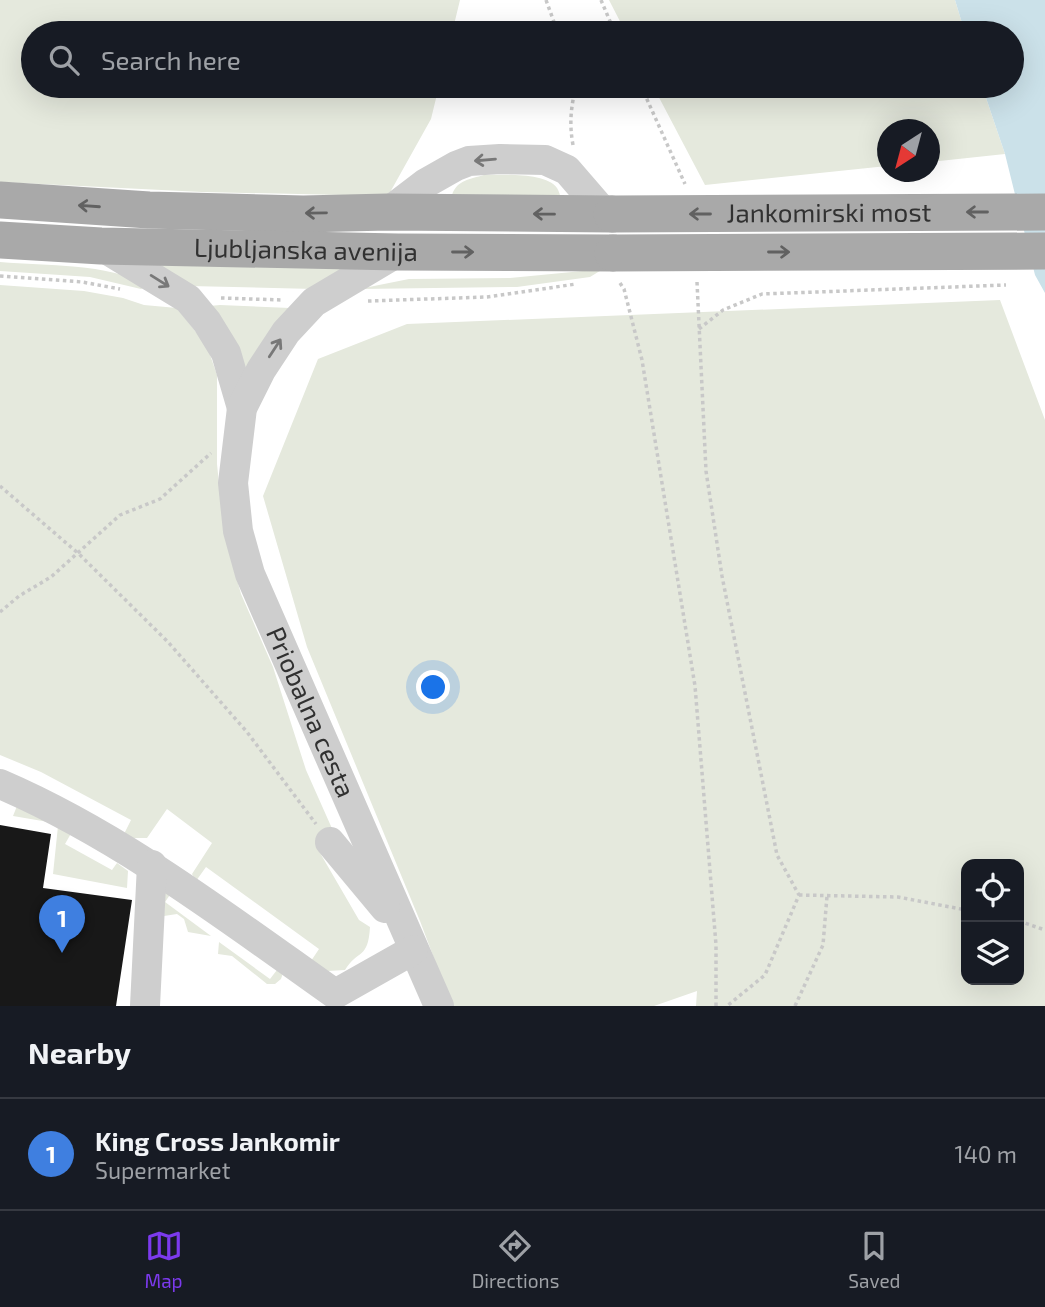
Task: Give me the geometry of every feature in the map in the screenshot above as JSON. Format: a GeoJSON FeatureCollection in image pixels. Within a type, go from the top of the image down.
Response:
{"type":"FeatureCollection","features":[{"type":"Feature","properties":{"kind":"main road","name":"Ljubljanska avenija"},"geometry":{"type":"LineString","coordinates":[[0,200],[149,210],[303,214],[608,214]]}},
{"type":"Feature","properties":{"kind":"main road","name":"Jankomirski most"},"geometry":{"type":"LineString","coordinates":[[608,214],[1045,212]]}},
{"type":"Feature","properties":{"kind":"main road","name":"Ljubljanska avenija"},"geometry":{"type":"LineString","coordinates":[[0,240],[101,246],[613,253]]}},
{"type":"Feature","properties":{"kind":"main road","name":"Jankomirski most"},"geometry":{"type":"LineString","coordinates":[[613,253],[1045,251]]}},
{"type":"Feature","properties":{"kind":"street"},"geometry":{"type":"LineString","coordinates":[[388,212],[426,183],[469,161],[500,159],[545,160],[566,170],[608,214]]}},
{"type":"Feature","properties":{"kind":"street","name":"Priobalna cesta"},"geometry":{"type":"LineString","coordinates":[[101,246],[188,299],[226,353],[240,421]]}},
{"type":"Feature","properties":{"kind":"street","name":"Priobalna cesta"},"geometry":{"type":"LineString","coordinates":[[398,252],[314,302],[286,332],[261,370],[240,421],[233,483],[238,531],[250,574],[439,1006]]}},
{"type":"Feature","properties":{"kind":"street"},"geometry":{"type":"LineString","coordinates":[[0,784],[152,865],[334,1000],[410,943],[330,842]]}},
{"type":"Feature","properties":{"kind":"street"},"geometry":{"type":"LineString","coordinates":[[145,1006],[152,865]]}},
{"type":"Feature","properties":{"kind":"path"},"geometry":{"type":"LineString","coordinates":[[546,0],[554,21]]}},
{"type":"Feature","properties":{"kind":"path"},"geometry":{"type":"LineString","coordinates":[[601,0],[610,21]]}},
{"type":"Feature","properties":{"kind":"path"},"geometry":{"type":"LineString","coordinates":[[566,170],[573,149],[569,126],[572,98]]}},
{"type":"Feature","properties":{"kind":"path"},"geometry":{"type":"LineString","coordinates":[[647,98],[685,186]]}},
{"type":"Feature","properties":{"kind":"path"},"geometry":{"type":"LineString","coordinates":[[0,276],[82,282],[131,291]]}},
{"type":"Feature","properties":{"kind":"path"},"geometry":{"type":"LineString","coordinates":[[697,282],[706,471],[722,576],[777,855],[799,895]]}},
{"type":"Feature","properties":{"kind":"path"},"geometry":{"type":"LineString","coordinates":[[357,301],[487,297],[581,283]]}},
{"type":"Feature","properties":{"kind":"path"},"geometry":{"type":"LineString","coordinates":[[699,329],[723,310],[762,294],[1006,285]]}},
{"type":"Feature","properties":{"kind":"path"},"geometry":{"type":"LineString","coordinates":[[624,289],[642,360],[695,686],[716,945],[716,1006]]}},
{"type":"Feature","properties":{"kind":"path"},"geometry":{"type":"LineString","coordinates":[[216,298],[256,297],[283,300]]}},
{"type":"Feature","properties":{"kind":"path"},"geometry":{"type":"LineString","coordinates":[[0,612],[19,596],[51,577],[120,515],[160,499],[240,421]]}},
{"type":"Feature","properties":{"kind":"path"},"geometry":{"type":"LineString","coordinates":[[0,486],[79,554],[168,642],[229,712],[330,842]]}},
{"type":"Feature","properties":{"kind":"path"},"geometry":{"type":"LineString","coordinates":[[799,895],[898,897],[961,909]]}},
{"type":"Feature","properties":{"kind":"path"},"geometry":{"type":"LineString","coordinates":[[727,1006],[765,975],[799,895]]}},
{"type":"Feature","properties":{"kind":"path"},"geometry":{"type":"LineString","coordinates":[[795,1006],[823,945],[827,896]]}},
{"type":"Feature","properties":{"kind":"path"},"geometry":{"type":"LineString","coordinates":[[1022,922],[1045,930]]}},
{"type":"Feature","properties":{"kind":"shaded area"},"geometry":{"type":"Polygon","coordinates":[[[0,0],[460,0],[455,21],[21,21],[21,98],[436,98],[431,119],[388,196],[202,192],[0,182],[0,0]]]}},
{"type":"Feature","properties":{"kind":"shaded area"},"geometry":{"type":"Polygon","coordinates":[[[609,0],[955,0],[961,21],[620,21],[609,0]]]}},
{"type":"Feature","properties":{"kind":"shaded area"},"geometry":{"type":"Polygon","coordinates":[[[659,98],[986,98],[1005,154],[940,161],[940,119],[877,119],[877,167],[705,185],[659,98]]]}},
{"type":"Feature","properties":{"kind":"shaded area"},"geometry":{"type":"Polygon","coordinates":[[[484,175],[543,179],[557,188],[561,199],[452,195],[461,183],[484,175]]]}},
{"type":"Feature","properties":{"kind":"shaded area"},"geometry":{"type":"Polygon","coordinates":[[[0,262],[95,269],[149,285],[141,289],[90,277],[0,271],[0,262]]]}},
{"type":"Feature","properties":{"kind":"shaded area"},"geometry":{"type":"Polygon","coordinates":[[[161,263],[344,270],[314,289],[189,286],[163,269],[161,263]]]}},
{"type":"Feature","properties":{"kind":"shaded area"},"geometry":{"type":"Polygon","coordinates":[[[603,269],[590,277],[517,287],[359,289],[409,279],[510,278],[603,269]]]}},
{"type":"Feature","properties":{"kind":"shaded area"},"geometry":{"type":"Polygon","coordinates":[[[0,285],[84,291],[144,305],[177,308],[207,346],[217,375],[217,464],[224,533],[241,594],[273,667],[306,770],[334,833],[316,846],[359,920],[370,927],[365,950],[345,970],[328,971],[309,964],[319,949],[206,867],[196,881],[192,874],[212,843],[167,809],[147,838],[133,838],[124,834],[131,820],[41,772],[0,755],[0,285]]]}},
{"type":"Feature","properties":{"kind":"shaded area"},"geometry":{"type":"Polygon","coordinates":[[[1000,300],[1045,420],[1045,1006],[696,1006],[697,991],[654,1006],[452,1006],[420,921],[307,647],[263,496],[318,359],[407,324],[1000,300]]]}},
{"type":"Feature","properties":{"kind":"shaded area"},"geometry":{"type":"Polygon","coordinates":[[[209,306],[290,308],[247,371],[209,306]]]}},
{"type":"Feature","properties":{"kind":"shaded area"},"geometry":{"type":"Polygon","coordinates":[[[19,801],[73,830],[65,844],[112,870],[117,863],[128,871],[127,888],[53,874],[58,826],[13,816],[19,801]]]}},
{"type":"Feature","properties":{"kind":"shaded area"},"geometry":{"type":"Polygon","coordinates":[[[174,889],[165,902],[211,936],[188,932],[184,919],[177,914],[164,916],[165,893],[174,889]]]}},
{"type":"Feature","properties":{"kind":"shaded area"},"geometry":{"type":"Polygon","coordinates":[[[219,942],[270,979],[280,966],[283,973],[281,979],[275,984],[267,984],[232,956],[218,954],[219,942]]]}},
{"type":"Feature","properties":{"kind":"water"},"geometry":{"type":"Polygon","coordinates":[[[955,0],[1045,0],[1045,293],[1035,275],[1005,154],[986,98],[1024,98],[1024,21],[961,21],[955,0]]]}},
{"type":"Feature","properties":{"kind":"building"},"geometry":{"type":"Polygon","coordinates":[[[0,825],[51,834],[43,888],[132,900],[116,1006],[0,1006],[0,825]]]}},
{"type":"Feature","properties":{"kind":"place","name":"King Cross Jankomir"},"geometry":{"type":"Point","coordinates":[62,953]}}]}
